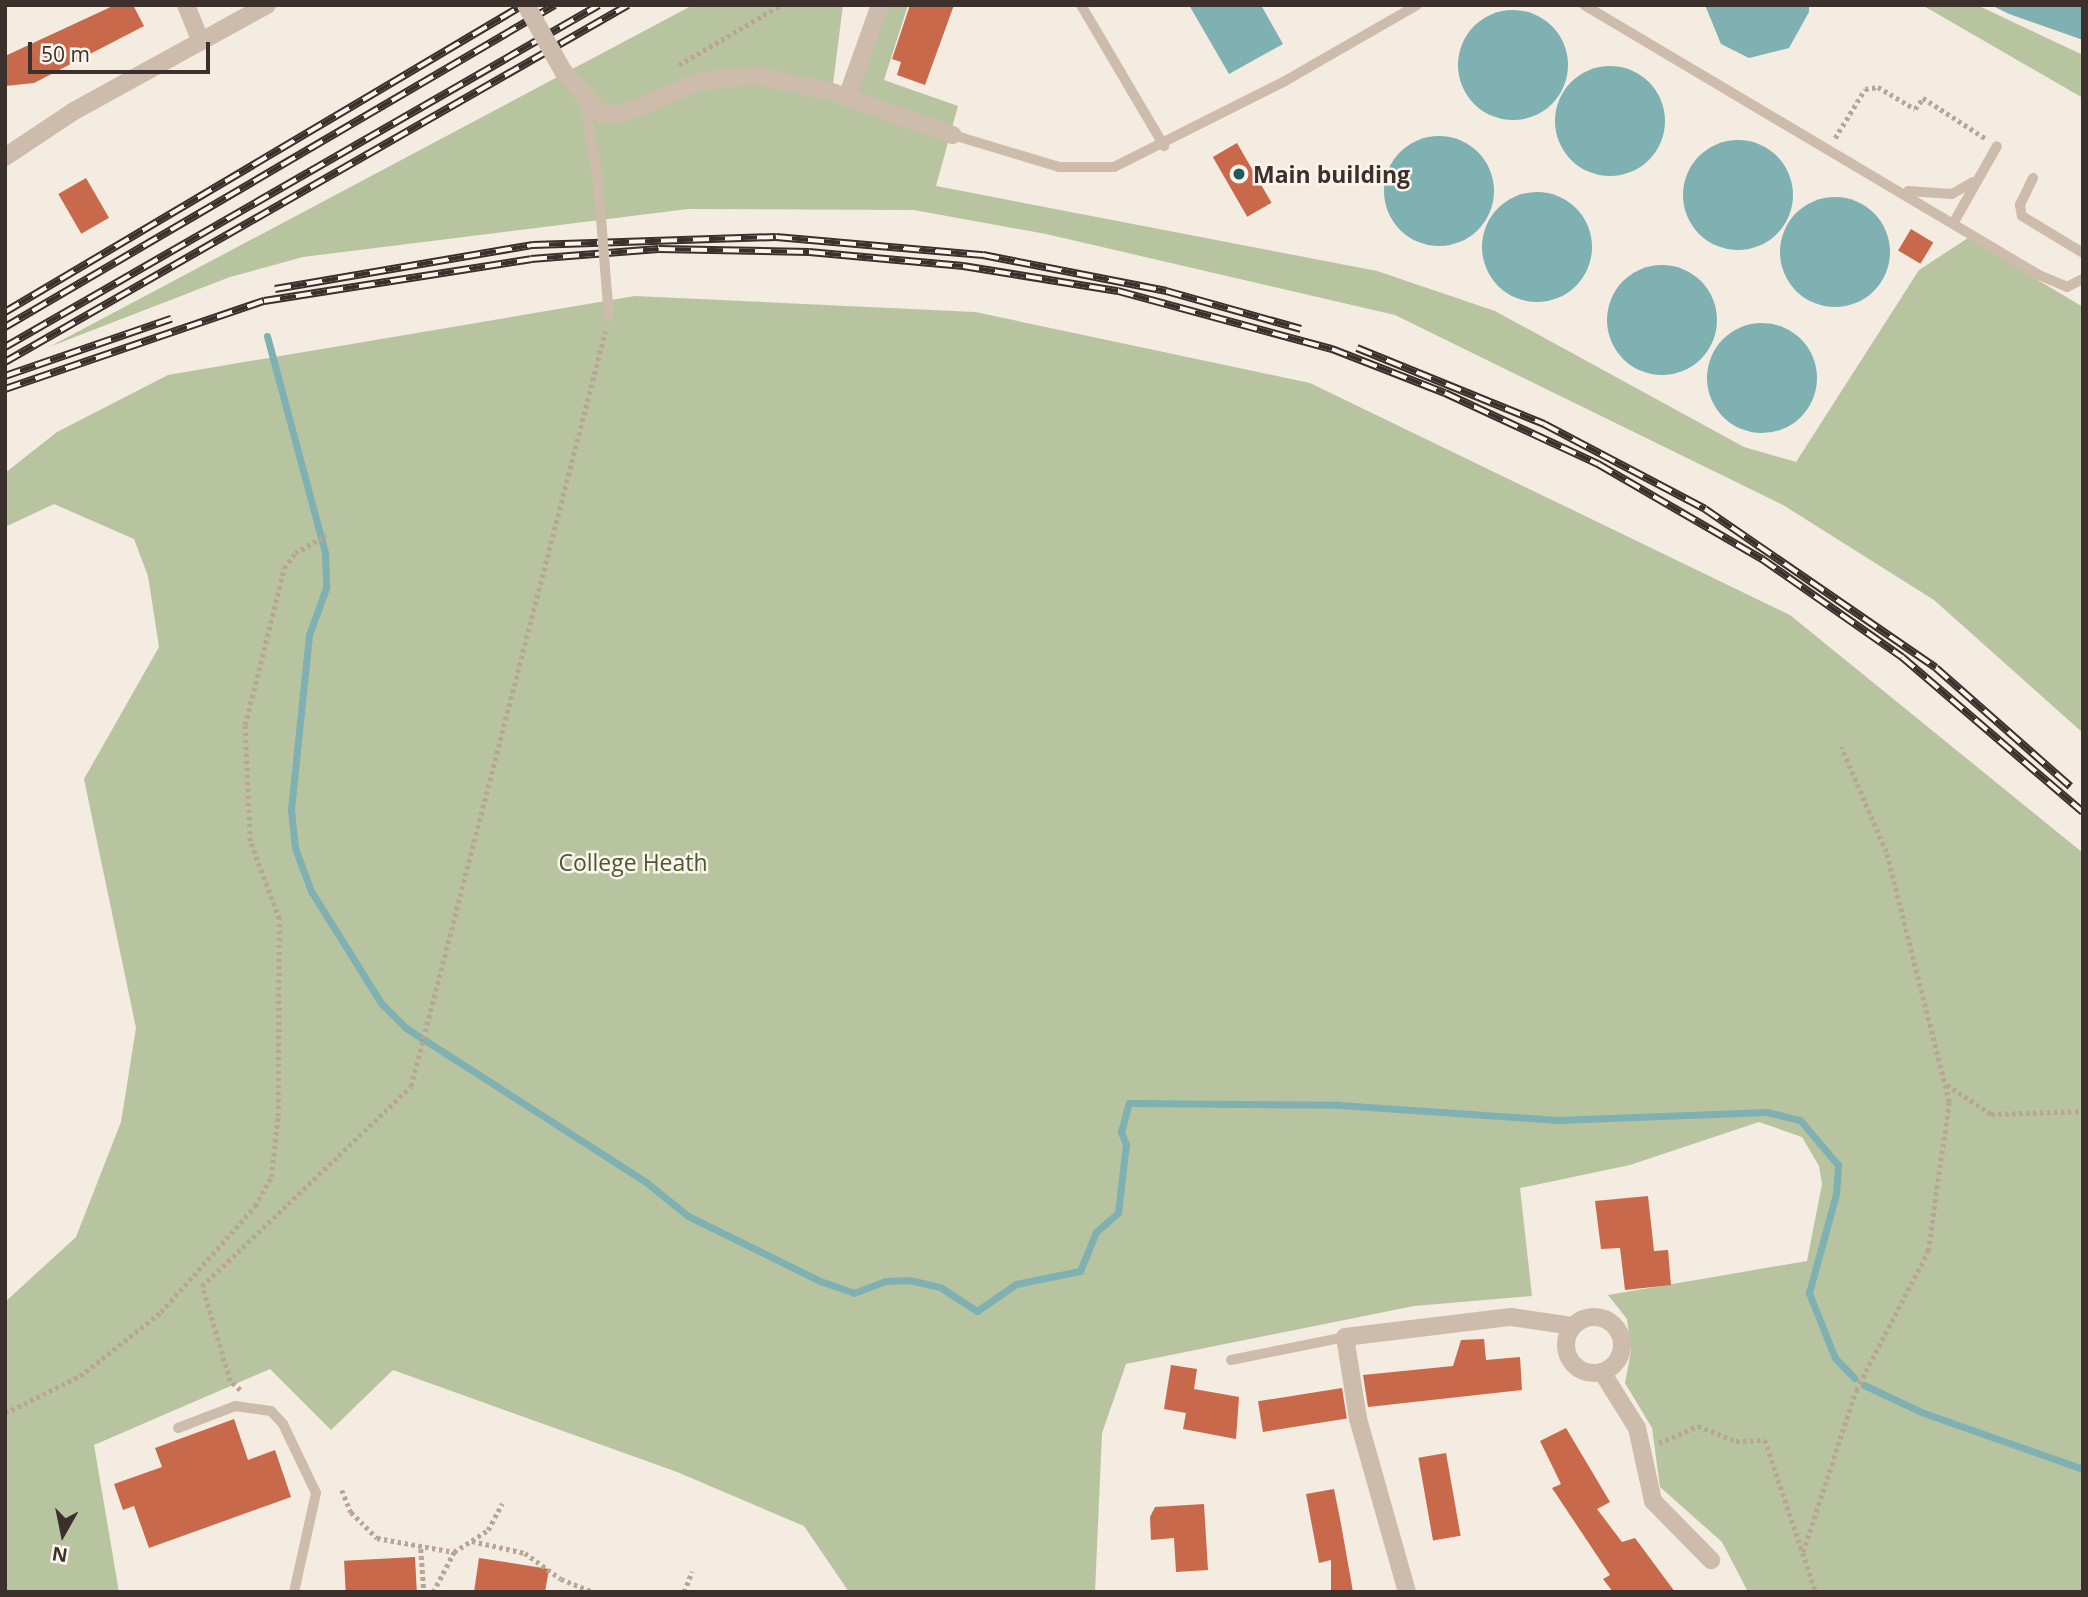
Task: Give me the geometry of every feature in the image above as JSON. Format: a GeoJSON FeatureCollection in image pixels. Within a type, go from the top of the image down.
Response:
{"type":"FeatureCollection","features":[{"type":"Feature","properties":{"kind":"street"},"geometry":{"type":"LineString","coordinates":[[186,5],[200,40]]}},
{"type":"Feature","properties":{"kind":"street"},"geometry":{"type":"LineString","coordinates":[[5,157],[200,40],[267,5]]}},
{"type":"Feature","properties":{"kind":"street"},"geometry":{"type":"LineString","coordinates":[[526,5],[563,71],[585,102],[602,115],[619,115],[698,82],[754,75],[846,97],[953,135]]}},
{"type":"Feature","properties":{"kind":"street"},"geometry":{"type":"LineString","coordinates":[[846,97],[880,5]]}},
{"type":"Feature","properties":{"kind":"street"},"geometry":{"type":"LineString","coordinates":[[1406,1592],[1358,1419],[1345,1337],[1511,1317],[1573,1326],[1599,1317],[1621,1334],[1618,1361],[1602,1372],[1584,1371],[1570,1360],[1566,1342],[1573,1326]]}},
{"type":"Feature","properties":{"kind":"street"},"geometry":{"type":"LineString","coordinates":[[1602,1372],[1643,1448],[1653,1501],[1711,1560]]}},
{"type":"Feature","properties":{"kind":"lane"},"geometry":{"type":"LineString","coordinates":[[1081,5],[1164,146]]}},
{"type":"Feature","properties":{"kind":"lane"},"geometry":{"type":"LineString","coordinates":[[953,135],[1085,170],[1114,167],[1164,146],[1417,5]]}},
{"type":"Feature","properties":{"kind":"lane"},"geometry":{"type":"LineString","coordinates":[[1584,5],[1954,222],[2039,275],[2067,286],[2083,279]]}},
{"type":"Feature","properties":{"kind":"lane"},"geometry":{"type":"LineString","coordinates":[[585,102],[598,181],[609,317]]}},
{"type":"Feature","properties":{"kind":"lane"},"geometry":{"type":"LineString","coordinates":[[1954,222],[1997,146]]}},
{"type":"Feature","properties":{"kind":"lane"},"geometry":{"type":"LineString","coordinates":[[1900,190],[1952,194],[1979,178]]}},
{"type":"Feature","properties":{"kind":"lane"},"geometry":{"type":"LineString","coordinates":[[2033,178],[2020,205],[2022,216],[2083,253]]}},
{"type":"Feature","properties":{"kind":"lane"},"geometry":{"type":"LineString","coordinates":[[1231,1360],[1345,1337]]}},
{"type":"Feature","properties":{"kind":"lane"},"geometry":{"type":"LineString","coordinates":[[178,1428],[234,1406],[260,1408],[283,1424],[316,1493],[294,1592]]}},
{"type":"Feature","properties":{"kind":"path"},"geometry":{"type":"LineString","coordinates":[[673,68],[781,5]]}},
{"type":"Feature","properties":{"kind":"path"},"geometry":{"type":"LineString","coordinates":[[1829,149],[1866,89],[1878,87],[1915,109],[1923,98],[1997,146]]}},
{"type":"Feature","properties":{"kind":"path"},"geometry":{"type":"LineString","coordinates":[[260,1408],[230,1381],[202,1286],[411,1086],[609,317]]}},
{"type":"Feature","properties":{"kind":"path"},"geometry":{"type":"LineString","coordinates":[[5,1413],[80,1376],[161,1312],[256,1206],[271,1177],[278,1116],[279,919],[250,841],[245,725],[284,568],[315,540],[326,535]]}},
{"type":"Feature","properties":{"kind":"path"},"geometry":{"type":"LineString","coordinates":[[1803,1552],[1856,1390],[1928,1251],[1945,1157],[1945,1083],[1886,852],[1841,747]]}},
{"type":"Feature","properties":{"kind":"path"},"geometry":{"type":"LineString","coordinates":[[1945,1083],[1971,1107],[1991,1114],[2083,1111]]}},
{"type":"Feature","properties":{"kind":"path"},"geometry":{"type":"LineString","coordinates":[[1643,1448],[1698,1426],[1736,1441],[1765,1440],[1816,1592]]}},
{"type":"Feature","properties":{"kind":"path"},"geometry":{"type":"LineString","coordinates":[[342,1490],[371,1534],[421,1549],[454,1552]]}},
{"type":"Feature","properties":{"kind":"path"},"geometry":{"type":"LineString","coordinates":[[433,1592],[454,1552],[488,1530],[502,1504]]}},
{"type":"Feature","properties":{"kind":"path"},"geometry":{"type":"LineString","coordinates":[[471,1541],[525,1553],[561,1579],[593,1592]]}},
{"type":"Feature","properties":{"kind":"path"},"geometry":{"type":"LineString","coordinates":[[421,1549],[424,1592]]}},
{"type":"Feature","properties":{"kind":"path"},"geometry":{"type":"LineString","coordinates":[[684,1592],[692,1571]]}},
{"type":"Feature","properties":{"kind":"green space"},"geometry":{"type":"Polygon","coordinates":[[[693,5],[843,5],[832,92],[846,97],[880,5],[908,5],[884,80],[958,106],[936,186],[1377,271],[1495,311],[1744,447],[1796,462],[1919,270],[1968,238],[2083,307],[2083,733],[1934,600],[1783,505],[1395,315],[1046,234],[914,210],[688,209],[303,257],[230,277],[49,347],[693,5]]]}},
{"type":"Feature","properties":{"kind":"green space"},"geometry":{"type":"Polygon","coordinates":[[[1922,5],[1977,5],[2083,55],[2083,98],[1922,5]]]}},
{"type":"Feature","properties":{"kind":"green space","name":"College Heath"},"geometry":{"type":"Polygon","coordinates":[[[635,296],[975,312],[1310,383],[1790,615],[2083,853],[2083,1592],[1748,1592],[1722,1542],[1660,1487],[1652,1428],[1625,1383],[1631,1351],[1627,1319],[1608,1295],[1807,1261],[1822,1184],[1819,1166],[1802,1137],[1759,1122],[1630,1165],[1520,1188],[1532,1296],[1414,1306],[1126,1364],[1102,1433],[1095,1592],[849,1592],[804,1526],[677,1472],[393,1370],[331,1430],[270,1369],[94,1445],[119,1592],[5,1592],[5,1302],[76,1237],[121,1122],[136,1028],[84,779],[159,647],[148,576],[134,539],[54,504],[5,527],[5,473],[57,432],[168,375],[635,296]]]}},
{"type":"Feature","properties":{"kind":"water"},"geometry":{"type":"Polygon","coordinates":[[[1189,5],[1261,5],[1283,44],[1229,74],[1189,5]]]}},
{"type":"Feature","properties":{"kind":"water"},"geometry":{"type":"Polygon","coordinates":[[[1705,5],[1809,5],[1809,12],[1789,48],[1749,58],[1721,44],[1705,5]]]}},
{"type":"Feature","properties":{"kind":"water"},"geometry":{"type":"Polygon","coordinates":[[[1991,5],[2083,5],[2083,40],[2009,14],[1991,5]]]}},
{"type":"Feature","properties":{"kind":"water"},"geometry":{"type":"Polygon","coordinates":[[[1513,10],[1534,15],[1552,26],[1563,44],[1568,65],[1563,86],[1552,104],[1534,115],[1513,120],[1492,115],[1474,104],[1463,86],[1458,65],[1463,44],[1474,26],[1492,15],[1513,10]]]}},
{"type":"Feature","properties":{"kind":"water"},"geometry":{"type":"Polygon","coordinates":[[[1610,66],[1631,71],[1649,82],[1660,100],[1665,121],[1660,142],[1649,160],[1631,171],[1610,176],[1589,171],[1571,160],[1560,142],[1555,121],[1560,100],[1571,82],[1589,71],[1610,66]]]}},
{"type":"Feature","properties":{"kind":"water"},"geometry":{"type":"Polygon","coordinates":[[[1439,136],[1460,141],[1478,152],[1489,170],[1494,191],[1489,212],[1478,230],[1460,241],[1439,246],[1418,241],[1400,230],[1389,212],[1384,191],[1389,170],[1400,152],[1418,141],[1439,136]]]}},
{"type":"Feature","properties":{"kind":"water"},"geometry":{"type":"Polygon","coordinates":[[[1738,140],[1759,145],[1777,156],[1788,174],[1793,195],[1788,216],[1777,234],[1759,245],[1738,250],[1717,245],[1699,234],[1688,216],[1683,195],[1688,174],[1699,156],[1717,145],[1738,140]]]}},
{"type":"Feature","properties":{"kind":"water"},"geometry":{"type":"Polygon","coordinates":[[[1537,192],[1558,197],[1576,208],[1587,226],[1592,247],[1587,268],[1576,286],[1558,297],[1537,302],[1516,297],[1498,286],[1487,268],[1482,247],[1487,226],[1498,208],[1516,197],[1537,192]]]}},
{"type":"Feature","properties":{"kind":"water"},"geometry":{"type":"Polygon","coordinates":[[[1835,197],[1856,202],[1874,213],[1885,231],[1890,252],[1885,273],[1874,291],[1856,302],[1835,307],[1814,302],[1796,291],[1785,273],[1780,252],[1785,231],[1796,213],[1814,202],[1835,197]]]}},
{"type":"Feature","properties":{"kind":"water"},"geometry":{"type":"Polygon","coordinates":[[[1662,265],[1683,270],[1701,281],[1712,299],[1717,320],[1712,341],[1701,359],[1683,370],[1662,375],[1641,370],[1623,359],[1612,341],[1607,320],[1612,299],[1623,281],[1641,270],[1662,265]]]}},
{"type":"Feature","properties":{"kind":"water"},"geometry":{"type":"Polygon","coordinates":[[[1762,323],[1783,328],[1801,339],[1812,357],[1817,378],[1812,399],[1801,417],[1783,428],[1762,433],[1741,428],[1723,417],[1712,399],[1707,378],[1712,357],[1723,339],[1741,328],[1762,323]]]}},
{"type":"Feature","properties":{"kind":"building"},"geometry":{"type":"Polygon","coordinates":[[[115,5],[133,5],[144,26],[34,83],[5,86],[5,56],[115,5]]]}},
{"type":"Feature","properties":{"kind":"building"},"geometry":{"type":"Polygon","coordinates":[[[910,5],[954,5],[925,85],[897,75],[901,62],[892,59],[910,5]]]}},
{"type":"Feature","properties":{"kind":"building","name":"Main building"},"geometry":{"type":"Polygon","coordinates":[[[1237,143],[1272,203],[1247,217],[1213,157],[1237,143]]]}},
{"type":"Feature","properties":{"kind":"building"},"geometry":{"type":"Polygon","coordinates":[[[86,178],[109,218],[81,234],[58,194],[86,178]]]}},
{"type":"Feature","properties":{"kind":"building"},"geometry":{"type":"Polygon","coordinates":[[[1911,229],[1933,242],[1920,264],[1898,250],[1911,229]]]}},
{"type":"Feature","properties":{"kind":"building"},"geometry":{"type":"Polygon","coordinates":[[[1648,1196],[1654,1251],[1668,1250],[1671,1285],[1625,1290],[1620,1248],[1601,1249],[1595,1201],[1648,1196]]]}},
{"type":"Feature","properties":{"kind":"building"},"geometry":{"type":"Polygon","coordinates":[[[1484,1339],[1486,1360],[1520,1357],[1522,1390],[1368,1407],[1363,1375],[1453,1366],[1461,1340],[1484,1339]]]}},
{"type":"Feature","properties":{"kind":"building"},"geometry":{"type":"Polygon","coordinates":[[[1171,1365],[1197,1369],[1194,1389],[1239,1397],[1236,1439],[1183,1429],[1186,1413],[1164,1409],[1171,1365]]]}},
{"type":"Feature","properties":{"kind":"building"},"geometry":{"type":"Polygon","coordinates":[[[1342,1388],[1347,1419],[1263,1432],[1258,1401],[1342,1388]]]}},
{"type":"Feature","properties":{"kind":"building"},"geometry":{"type":"Polygon","coordinates":[[[234,1419],[248,1460],[275,1450],[291,1497],[149,1548],[134,1506],[123,1510],[114,1484],[162,1467],[155,1448],[234,1419]]]}},
{"type":"Feature","properties":{"kind":"building"},"geometry":{"type":"Polygon","coordinates":[[[1566,1428],[1610,1502],[1597,1509],[1622,1542],[1635,1538],[1675,1592],[1613,1592],[1603,1579],[1610,1575],[1552,1488],[1561,1484],[1540,1441],[1566,1428]]]}},
{"type":"Feature","properties":{"kind":"building"},"geometry":{"type":"Polygon","coordinates":[[[1446,1453],[1461,1536],[1433,1541],[1418,1458],[1446,1453]]]}},
{"type":"Feature","properties":{"kind":"building"},"geometry":{"type":"Polygon","coordinates":[[[1334,1489],[1353,1592],[1331,1592],[1331,1560],[1319,1563],[1306,1494],[1334,1489]]]}},
{"type":"Feature","properties":{"kind":"building"},"geometry":{"type":"Polygon","coordinates":[[[1204,1504],[1208,1570],[1176,1572],[1174,1538],[1151,1540],[1150,1517],[1155,1507],[1204,1504]]]}},
{"type":"Feature","properties":{"kind":"building"},"geometry":{"type":"Polygon","coordinates":[[[415,1557],[417,1592],[346,1592],[344,1561],[415,1557]]]}},
{"type":"Feature","properties":{"kind":"building"},"geometry":{"type":"Polygon","coordinates":[[[479,1558],[549,1569],[545,1592],[474,1592],[479,1558]]]}},
{"type":"Feature","properties":{"kind":"waterway"},"geometry":{"type":"LineString","coordinates":[[267,336],[325,553],[326,588],[309,635],[291,810],[295,848],[311,891],[381,1003],[406,1028],[646,1182],[688,1216],[820,1281],[854,1293],[885,1281],[909,1280],[940,1287],[977,1311],[1016,1284],[1080,1271],[1096,1232],[1118,1213],[1126,1144],[1121,1132],[1129,1103],[1339,1105],[1557,1120],[1767,1112],[1800,1120],[1838,1165],[1836,1194],[1809,1293],[1835,1358],[1854,1378]]}},
{"type":"Feature","properties":{"kind":"waterway"},"geometry":{"type":"LineString","coordinates":[[1864,1385],[1921,1412],[2083,1469]]}},
{"type":"Feature","properties":{"kind":"railway"},"geometry":{"type":"LineString","coordinates":[[5,312],[523,5]]}},
{"type":"Feature","properties":{"kind":"railway"},"geometry":{"type":"LineString","coordinates":[[5,327],[555,5]]}},
{"type":"Feature","properties":{"kind":"railway"},"geometry":{"type":"LineString","coordinates":[[5,347],[599,5]]}},
{"type":"Feature","properties":{"kind":"railway"},"geometry":{"type":"LineString","coordinates":[[5,362],[628,5]]}},
{"type":"Feature","properties":{"kind":"railway"},"geometry":{"type":"LineString","coordinates":[[275,289],[533,245],[776,237],[983,255],[1166,291],[1301,329]]}},
{"type":"Feature","properties":{"kind":"railway"},"geometry":{"type":"LineString","coordinates":[[5,389],[264,301],[531,259],[659,249],[809,252],[963,266],[1118,291],[1332,349],[1445,393],[1598,464],[1762,559],[1902,657],[2083,812]]}},
{"type":"Feature","properties":{"kind":"railway"},"geometry":{"type":"LineString","coordinates":[[5,376],[171,319]]}},
{"type":"Feature","properties":{"kind":"railway"},"geometry":{"type":"LineString","coordinates":[[1357,348],[1544,424],[1705,509],[1936,668],[2070,786]]}},
{"type":"Feature","properties":{"kind":"place","name":"Main building"},"geometry":{"type":"Point","coordinates":[1239,174]}}]}
